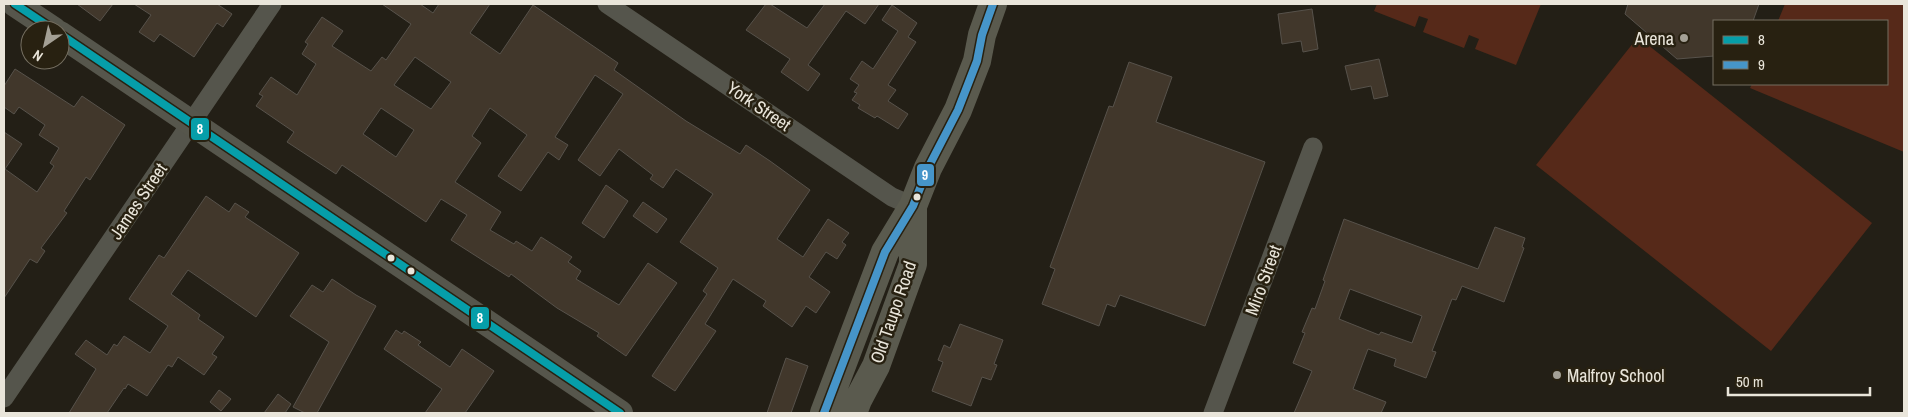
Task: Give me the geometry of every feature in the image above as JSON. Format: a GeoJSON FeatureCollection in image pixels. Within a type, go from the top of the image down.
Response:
{"type":"FeatureCollection","features":[{"type":"Feature","properties":{"kind":"highway","name":"Old Taupo Road"},"geometry":{"type":"LineString","coordinates":[[824,413],[885,252],[913,206],[928,168],[958,110],[977,61],[982,35],[993,4]]}},
{"type":"Feature","properties":{"kind":"highway","name":"Old Taupo Road"},"geometry":{"type":"LineString","coordinates":[[853,413],[876,366],[913,264],[913,206]]}},
{"type":"Feature","properties":{"kind":"main road"},"geometry":{"type":"LineString","coordinates":[[15,4],[39,20]]}},
{"type":"Feature","properties":{"kind":"main road"},"geometry":{"type":"LineString","coordinates":[[70,41],[604,409]]}},
{"type":"Feature","properties":{"kind":"street","name":"James Street"},"geometry":{"type":"LineString","coordinates":[[4,398],[272,4]]}},
{"type":"Feature","properties":{"kind":"street","name":"York Street"},"geometry":{"type":"LineString","coordinates":[[607,4],[892,197],[913,206]]}},
{"type":"Feature","properties":{"kind":"street","name":"Miro Street"},"geometry":{"type":"LineString","coordinates":[[1213,413],[1313,147]]}},
{"type":"Feature","properties":{"kind":"shaded area"},"geometry":{"type":"Polygon","coordinates":[[[1377,4],[1541,4],[1516,65],[1475,49],[1479,39],[1469,35],[1464,48],[1423,32],[1428,19],[1419,16],[1415,27],[1374,11],[1377,4]]]}},
{"type":"Feature","properties":{"kind":"shaded area"},"geometry":{"type":"Polygon","coordinates":[[[1785,4],[1904,4],[1904,152],[1750,88],[1752,85],[1888,85],[1888,20],[1778,20],[1785,4]]]}},
{"type":"Feature","properties":{"kind":"shaded area"},"geometry":{"type":"Polygon","coordinates":[[[1638,37],[1872,223],[1771,351],[1536,165],[1638,37]]]}},
{"type":"Feature","properties":{"kind":"building"},"geometry":{"type":"Polygon","coordinates":[[[77,4],[113,4],[100,21],[77,4]]]}},
{"type":"Feature","properties":{"kind":"building"},"geometry":{"type":"Polygon","coordinates":[[[134,4],[217,4],[232,14],[223,27],[217,23],[194,57],[160,34],[154,42],[139,32],[151,15],[134,4]]]}},
{"type":"Feature","properties":{"kind":"building"},"geometry":{"type":"Polygon","coordinates":[[[382,4],[420,4],[433,13],[439,4],[490,4],[470,33],[500,54],[533,5],[618,63],[614,70],[686,121],[740,154],[746,145],[770,161],[810,190],[777,239],[803,257],[828,219],[849,233],[842,242],[846,245],[837,259],[826,252],[809,277],[830,292],[816,313],[806,306],[792,327],[763,306],[766,301],[733,279],[705,324],[716,331],[675,391],[652,376],[707,294],[703,291],[718,268],[680,242],[713,194],[676,169],[663,188],[650,179],[653,175],[619,149],[600,176],[578,160],[623,94],[595,75],[555,137],[568,145],[559,160],[548,152],[521,191],[498,176],[527,135],[490,108],[472,136],[481,143],[455,182],[501,212],[490,230],[514,244],[516,241],[532,251],[541,237],[572,257],[568,262],[581,271],[576,279],[619,305],[648,263],[677,283],[626,356],[597,336],[599,333],[557,308],[511,274],[509,277],[451,240],[467,215],[441,199],[426,222],[342,165],[336,174],[287,142],[294,132],[256,106],[263,96],[259,94],[271,77],[297,95],[316,64],[302,54],[308,44],[305,42],[322,17],[343,31],[332,46],[371,71],[382,57],[386,60],[411,24],[382,4]],[[415,57],[394,85],[431,109],[451,82],[415,57]],[[381,108],[363,134],[396,157],[414,130],[381,108]]]}},
{"type":"Feature","properties":{"kind":"building"},"geometry":{"type":"Polygon","coordinates":[[[766,4],[770,4],[807,28],[825,4],[879,4],[865,24],[846,11],[808,65],[820,74],[808,91],[781,72],[790,59],[746,30],[766,4]]]}},
{"type":"Feature","properties":{"kind":"building","name":"Arena"},"geometry":{"type":"Polygon","coordinates":[[[1628,4],[1759,4],[1753,20],[1713,20],[1713,56],[1677,59],[1625,14],[1628,4]]]}},
{"type":"Feature","properties":{"kind":"building"},"geometry":{"type":"Polygon","coordinates":[[[892,5],[917,23],[908,37],[916,42],[888,85],[896,90],[888,101],[908,114],[898,129],[877,116],[875,118],[858,108],[860,105],[852,100],[857,93],[854,92],[859,85],[850,79],[862,61],[873,69],[898,31],[882,20],[892,5]]]}},
{"type":"Feature","properties":{"kind":"building"},"geometry":{"type":"Polygon","coordinates":[[[1312,9],[1318,49],[1303,52],[1301,41],[1282,44],[1278,14],[1312,9]]]}},
{"type":"Feature","properties":{"kind":"building"},"geometry":{"type":"Polygon","coordinates":[[[1379,59],[1388,96],[1374,99],[1371,86],[1351,90],[1345,66],[1379,59]]]}},
{"type":"Feature","properties":{"kind":"building"},"geometry":{"type":"Polygon","coordinates":[[[1129,62],[1172,77],[1156,122],[1265,162],[1205,326],[1120,295],[1115,307],[1107,304],[1099,326],[1042,304],[1055,269],[1050,267],[1109,106],[1113,107],[1129,62]]]}},
{"type":"Feature","properties":{"kind":"building"},"geometry":{"type":"Polygon","coordinates":[[[15,69],[74,107],[82,96],[125,125],[90,180],[86,177],[64,211],[67,213],[41,248],[45,251],[37,263],[30,259],[4,298],[4,132],[22,144],[5,169],[37,192],[54,166],[50,163],[59,148],[39,135],[45,125],[19,107],[14,114],[4,107],[4,86],[15,69]]]}},
{"type":"Feature","properties":{"kind":"building"},"geometry":{"type":"Polygon","coordinates":[[[606,185],[628,201],[604,238],[582,223],[606,185]]]}},
{"type":"Feature","properties":{"kind":"building"},"geometry":{"type":"Polygon","coordinates":[[[206,196],[229,212],[235,203],[249,212],[245,217],[299,253],[256,317],[188,270],[171,294],[200,315],[198,319],[224,337],[212,354],[217,357],[204,375],[178,357],[172,367],[168,365],[147,396],[128,384],[107,413],[69,413],[96,369],[75,354],[86,340],[107,355],[114,344],[117,346],[124,336],[150,353],[168,326],[129,299],[159,255],[164,258],[206,196]]]}},
{"type":"Feature","properties":{"kind":"building"},"geometry":{"type":"Polygon","coordinates":[[[643,202],[667,219],[657,233],[633,216],[643,202]]]}},
{"type":"Feature","properties":{"kind":"building"},"geometry":{"type":"Polygon","coordinates":[[[1344,219],[1478,269],[1495,227],[1525,238],[1522,247],[1524,248],[1504,302],[1462,286],[1456,300],[1452,299],[1432,351],[1436,352],[1426,378],[1394,366],[1396,359],[1368,349],[1353,389],[1386,402],[1381,413],[1294,413],[1312,371],[1293,363],[1305,333],[1302,332],[1312,308],[1315,309],[1325,281],[1323,280],[1344,219]],[[1350,289],[1339,319],[1379,335],[1381,332],[1412,343],[1422,316],[1350,289]]]}},
{"type":"Feature","properties":{"kind":"building"},"geometry":{"type":"Polygon","coordinates":[[[332,279],[376,306],[317,413],[305,413],[293,407],[329,342],[290,316],[312,285],[323,292],[332,279]]]}},
{"type":"Feature","properties":{"kind":"building"},"geometry":{"type":"Polygon","coordinates":[[[960,324],[1003,340],[994,364],[997,365],[991,380],[982,377],[971,406],[932,391],[943,362],[938,360],[944,345],[950,348],[960,324]]]}},
{"type":"Feature","properties":{"kind":"building"},"geometry":{"type":"Polygon","coordinates":[[[396,330],[402,334],[404,331],[421,342],[418,345],[450,367],[462,349],[494,371],[465,413],[425,413],[442,389],[384,349],[396,330]]]}},
{"type":"Feature","properties":{"kind":"building"},"geometry":{"type":"Polygon","coordinates":[[[786,358],[808,366],[791,413],[767,413],[786,358]]]}},
{"type":"Feature","properties":{"kind":"building"},"geometry":{"type":"Polygon","coordinates":[[[219,390],[231,399],[221,411],[210,402],[219,390]]]}},
{"type":"Feature","properties":{"kind":"building"},"geometry":{"type":"Polygon","coordinates":[[[278,394],[291,404],[285,413],[264,413],[278,394]]]}},
{"type":"Feature","properties":{"kind":"transit line","name":"8"},"geometry":{"type":"LineString","coordinates":[[15,4],[39,20]]}},
{"type":"Feature","properties":{"kind":"transit line","name":"9"},"geometry":{"type":"LineString","coordinates":[[824,413],[885,252],[913,206],[928,168],[958,110],[977,61],[982,35],[993,4]]}},
{"type":"Feature","properties":{"kind":"transit line","name":"8"},"geometry":{"type":"LineString","coordinates":[[70,41],[620,413]]}},
{"type":"Feature","properties":{"kind":"place","name":"Arena"},"geometry":{"type":"Point","coordinates":[1684,38]}},
{"type":"Feature","properties":{"kind":"place","name":"Malfroy School"},"geometry":{"type":"Point","coordinates":[1557,375]}}]}
